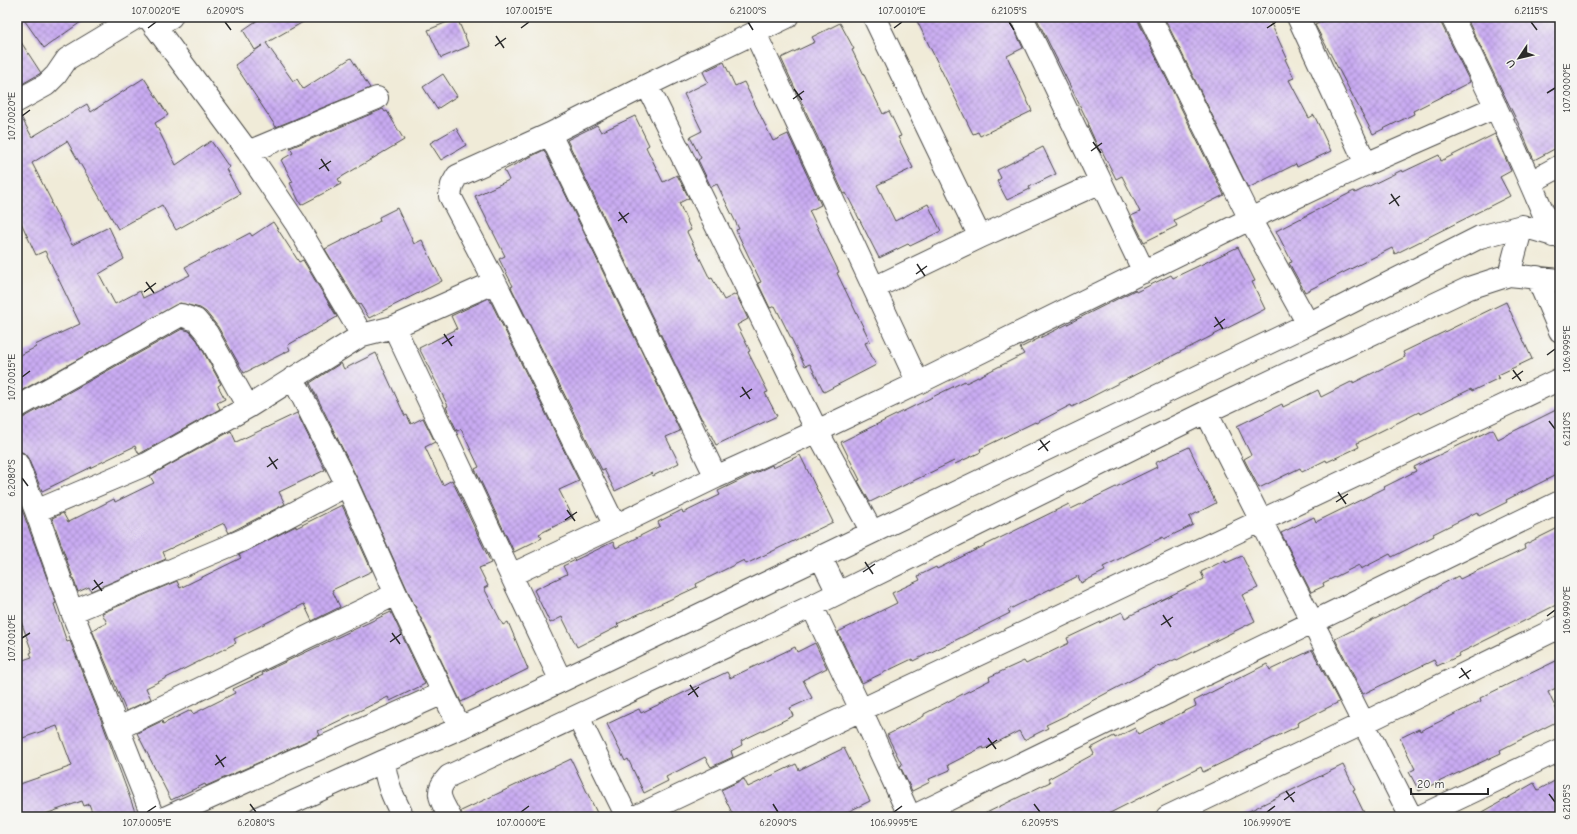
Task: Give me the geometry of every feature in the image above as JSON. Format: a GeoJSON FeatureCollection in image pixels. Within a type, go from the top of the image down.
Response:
{"type":"FeatureCollection","features":[{"type":"Feature","properties":{"kind":"street"},"geometry":{"type":"LineString","coordinates":[[615,526],[495,282],[450,196],[452,185],[458,176],[550,134],[646,85],[787,17]]}},
{"type":"Feature","properties":{"kind":"street"},"geometry":{"type":"LineString","coordinates":[[874,17],[980,236]]}},
{"type":"Feature","properties":{"kind":"street"},"geometry":{"type":"LineString","coordinates":[[1022,17],[1144,272]]}},
{"type":"Feature","properties":{"kind":"street"},"geometry":{"type":"LineString","coordinates":[[1150,17],[1250,219],[1308,324]]}},
{"type":"Feature","properties":{"kind":"street"},"geometry":{"type":"LineString","coordinates":[[1298,17],[1366,164]]}},
{"type":"Feature","properties":{"kind":"street"},"geometry":{"type":"LineString","coordinates":[[1452,17],[1496,107],[1556,237]]}},
{"type":"Feature","properties":{"kind":"street"},"geometry":{"type":"LineString","coordinates":[[17,100],[46,85],[68,59],[152,20],[248,152],[295,222],[362,335]]}},
{"type":"Feature","properties":{"kind":"street"},"geometry":{"type":"LineString","coordinates":[[755,33],[918,383]]}},
{"type":"Feature","properties":{"kind":"street"},"geometry":{"type":"LineString","coordinates":[[646,85],[817,431],[872,532]]}},
{"type":"Feature","properties":{"kind":"street"},"geometry":{"type":"LineString","coordinates":[[248,152],[377,98]]}},
{"type":"Feature","properties":{"kind":"street"},"geometry":{"type":"LineString","coordinates":[[511,575],[918,383],[1250,219],[1366,164],[1496,107]]}},
{"type":"Feature","properties":{"kind":"street"},"geometry":{"type":"LineString","coordinates":[[550,134],[716,477]]}},
{"type":"Feature","properties":{"kind":"street"},"geometry":{"type":"LineString","coordinates":[[1531,182],[1560,166]]}},
{"type":"Feature","properties":{"kind":"street"},"geometry":{"type":"LineString","coordinates":[[874,288],[980,236],[1101,182]]}},
{"type":"Feature","properties":{"kind":"street"},"geometry":{"type":"LineString","coordinates":[[267,816],[561,681],[1308,324],[1480,237],[1522,226],[1556,237]]}},
{"type":"Feature","properties":{"kind":"street"},"geometry":{"type":"LineString","coordinates":[[1509,275],[1522,226]]}},
{"type":"Feature","properties":{"kind":"street"},"geometry":{"type":"LineString","coordinates":[[450,817],[440,796],[441,784],[449,776],[578,717],[812,606],[1206,412],[1469,288],[1509,275],[1560,280]]}},
{"type":"Feature","properties":{"kind":"street"},"geometry":{"type":"LineString","coordinates":[[1537,277],[1560,331]]}},
{"type":"Feature","properties":{"kind":"street"},"geometry":{"type":"LineString","coordinates":[[36,511],[147,464],[248,407],[362,335],[394,327],[495,282]]}},
{"type":"Feature","properties":{"kind":"street"},"geometry":{"type":"LineString","coordinates":[[17,407],[180,315],[196,320],[207,333],[248,407]]}},
{"type":"Feature","properties":{"kind":"street"},"geometry":{"type":"LineString","coordinates":[[394,327],[561,681]]}},
{"type":"Feature","properties":{"kind":"street"},"geometry":{"type":"LineString","coordinates":[[294,378],[347,485],[396,594],[460,728]]}},
{"type":"Feature","properties":{"kind":"street"},"geometry":{"type":"LineString","coordinates":[[635,817],[1560,379]]}},
{"type":"Feature","properties":{"kind":"street"},"geometry":{"type":"LineString","coordinates":[[1206,412],[1411,817]]}},
{"type":"Feature","properties":{"kind":"street"},"geometry":{"type":"LineString","coordinates":[[17,463],[36,511],[72,612],[153,817]]}},
{"type":"Feature","properties":{"kind":"street"},"geometry":{"type":"LineString","coordinates":[[72,612],[244,540],[347,485]]}},
{"type":"Feature","properties":{"kind":"street"},"geometry":{"type":"LineString","coordinates":[[812,606],[911,817],[1560,502]]}},
{"type":"Feature","properties":{"kind":"street"},"geometry":{"type":"LineString","coordinates":[[820,556],[838,593]]}},
{"type":"Feature","properties":{"kind":"street"},"geometry":{"type":"LineString","coordinates":[[119,728],[396,594]]}},
{"type":"Feature","properties":{"kind":"street"},"geometry":{"type":"LineString","coordinates":[[1167,817],[1560,627]]}},
{"type":"Feature","properties":{"kind":"street"},"geometry":{"type":"LineString","coordinates":[[167,817],[443,693]]}},
{"type":"Feature","properties":{"kind":"street"},"geometry":{"type":"LineString","coordinates":[[578,717],[627,817]]}},
{"type":"Feature","properties":{"kind":"street"},"geometry":{"type":"LineString","coordinates":[[1419,817],[1560,750]]}},
{"type":"Feature","properties":{"kind":"street"},"geometry":{"type":"LineString","coordinates":[[384,761],[386,777],[391,792],[403,817]]}},
{"type":"Feature","properties":{"kind":"building"},"geometry":{"type":"Polygon","coordinates":[[[22,17],[88,17],[44,48],[22,17]]]}},
{"type":"Feature","properties":{"kind":"building"},"geometry":{"type":"Polygon","coordinates":[[[262,17],[312,17],[266,43],[293,81],[297,79],[303,89],[351,58],[370,88],[276,127],[235,65],[263,45],[255,50],[243,30],[262,17]]]}},
{"type":"Feature","properties":{"kind":"building"},"geometry":{"type":"Polygon","coordinates":[[[915,17],[1010,17],[1023,48],[1007,56],[1032,111],[980,136],[978,132],[973,134],[915,17]]]}},
{"type":"Feature","properties":{"kind":"building"},"geometry":{"type":"Polygon","coordinates":[[[1036,17],[1138,17],[1139,23],[1224,195],[1174,220],[1177,226],[1144,242],[1131,216],[1140,212],[1122,176],[1116,179],[1101,149],[1099,150],[1088,125],[1089,124],[1036,17]]]}},
{"type":"Feature","properties":{"kind":"building"},"geometry":{"type":"Polygon","coordinates":[[[1164,17],[1268,17],[1287,58],[1285,59],[1294,78],[1289,80],[1309,118],[1314,115],[1331,151],[1297,167],[1296,164],[1248,188],[1164,17]]]}},
{"type":"Feature","properties":{"kind":"building"},"geometry":{"type":"Polygon","coordinates":[[[1331,17],[1440,17],[1441,23],[1470,82],[1413,111],[1414,114],[1373,134],[1315,25],[1331,17]]]}},
{"type":"Feature","properties":{"kind":"building"},"geometry":{"type":"Polygon","coordinates":[[[1466,17],[1560,17],[1560,146],[1534,160],[1518,123],[1466,17]]]}},
{"type":"Feature","properties":{"kind":"building"},"geometry":{"type":"Polygon","coordinates":[[[457,18],[469,46],[441,58],[428,30],[457,18]]]}},
{"type":"Feature","properties":{"kind":"building"},"geometry":{"type":"Polygon","coordinates":[[[840,23],[854,49],[852,50],[883,114],[889,111],[901,136],[898,137],[913,168],[877,185],[895,221],[928,204],[941,231],[910,246],[908,244],[879,258],[846,193],[844,194],[781,58],[815,42],[812,37],[840,23]]]}},
{"type":"Feature","properties":{"kind":"building"},"geometry":{"type":"Polygon","coordinates":[[[17,36],[41,73],[17,87],[17,36]]]}},
{"type":"Feature","properties":{"kind":"building"},"geometry":{"type":"Polygon","coordinates":[[[724,62],[735,86],[744,82],[773,141],[788,134],[821,205],[809,211],[839,272],[837,273],[870,341],[865,343],[876,365],[824,392],[810,364],[805,366],[775,306],[770,308],[758,283],[761,282],[736,230],[739,229],[717,184],[711,187],[698,160],[701,158],[690,137],[702,131],[684,94],[708,82],[703,72],[724,62]]]}},
{"type":"Feature","properties":{"kind":"building"},"geometry":{"type":"Polygon","coordinates":[[[443,74],[457,96],[437,109],[423,87],[443,74]]]}},
{"type":"Feature","properties":{"kind":"building"},"geometry":{"type":"Polygon","coordinates":[[[144,78],[168,115],[155,123],[176,165],[211,141],[229,167],[226,169],[240,194],[176,230],[162,205],[118,229],[67,141],[32,163],[72,245],[109,227],[124,259],[99,274],[115,304],[140,291],[143,298],[190,275],[185,267],[250,233],[252,236],[273,222],[299,262],[303,260],[337,317],[288,345],[290,350],[244,373],[218,327],[206,312],[200,308],[180,303],[17,393],[17,357],[36,347],[35,345],[80,324],[45,251],[36,255],[17,214],[17,113],[19,113],[32,137],[87,104],[91,112],[144,78]]]}},
{"type":"Feature","properties":{"kind":"building"},"geometry":{"type":"Polygon","coordinates":[[[383,109],[385,112],[387,111],[404,140],[338,179],[341,184],[301,205],[290,183],[293,182],[281,160],[293,153],[290,148],[383,109]]]}},
{"type":"Feature","properties":{"kind":"building"},"geometry":{"type":"Polygon","coordinates":[[[635,116],[649,145],[646,147],[663,182],[677,175],[689,198],[679,203],[691,230],[687,232],[710,279],[712,278],[724,300],[736,294],[748,319],[737,325],[750,351],[748,352],[768,392],[765,393],[777,416],[716,445],[703,419],[702,420],[567,140],[597,125],[601,132],[635,116]]]}},
{"type":"Feature","properties":{"kind":"building"},"geometry":{"type":"Polygon","coordinates":[[[456,128],[466,145],[441,160],[430,143],[456,128]]]}},
{"type":"Feature","properties":{"kind":"building"},"geometry":{"type":"Polygon","coordinates":[[[1495,134],[1511,171],[1500,177],[1510,196],[1395,254],[1392,248],[1305,292],[1289,263],[1292,262],[1276,231],[1354,191],[1355,193],[1402,170],[1403,172],[1439,155],[1441,161],[1495,134]]]}},
{"type":"Feature","properties":{"kind":"building"},"geometry":{"type":"Polygon","coordinates":[[[1043,147],[1056,174],[1007,200],[997,181],[1001,178],[997,170],[1043,147]]]}},
{"type":"Feature","properties":{"kind":"building"},"geometry":{"type":"Polygon","coordinates":[[[544,150],[680,431],[666,437],[679,463],[653,476],[652,473],[615,491],[604,469],[602,470],[511,287],[513,286],[499,259],[505,256],[475,196],[509,180],[504,170],[544,150]]]}},
{"type":"Feature","properties":{"kind":"building"},"geometry":{"type":"Polygon","coordinates":[[[397,208],[414,244],[422,240],[442,281],[369,318],[360,304],[359,305],[325,249],[380,221],[379,217],[397,208]]]}},
{"type":"Feature","properties":{"kind":"building"},"geometry":{"type":"Polygon","coordinates":[[[1238,247],[1255,281],[1252,282],[1265,309],[1072,407],[1071,405],[980,449],[981,452],[955,464],[954,461],[870,502],[858,481],[860,480],[841,442],[965,381],[966,383],[1024,354],[1020,348],[1135,290],[1136,292],[1171,275],[1173,278],[1238,247]]]}},
{"type":"Feature","properties":{"kind":"building"},"geometry":{"type":"Polygon","coordinates":[[[489,298],[579,481],[559,490],[573,517],[539,534],[542,538],[514,552],[475,469],[479,467],[461,429],[457,431],[446,407],[448,406],[419,348],[457,329],[451,316],[489,298]]]}},
{"type":"Feature","properties":{"kind":"building"},"geometry":{"type":"Polygon","coordinates":[[[1506,302],[1532,359],[1498,375],[1499,378],[1472,391],[1471,389],[1420,414],[1419,412],[1357,443],[1359,447],[1327,462],[1326,460],[1302,472],[1300,468],[1259,488],[1244,459],[1251,455],[1237,426],[1282,404],[1283,407],[1318,390],[1321,397],[1353,381],[1353,383],[1405,357],[1403,352],[1506,302]]]}},
{"type":"Feature","properties":{"kind":"building"},"geometry":{"type":"Polygon","coordinates":[[[182,329],[189,331],[197,340],[221,384],[218,386],[225,399],[217,403],[220,409],[139,454],[135,446],[42,491],[28,458],[24,453],[17,450],[17,419],[23,418],[182,329]]]}},
{"type":"Feature","properties":{"kind":"building"},"geometry":{"type":"Polygon","coordinates":[[[376,353],[405,416],[407,415],[411,424],[423,418],[435,442],[425,447],[443,485],[452,480],[491,563],[479,568],[488,586],[484,588],[503,625],[508,622],[528,669],[461,702],[407,589],[358,480],[310,383],[341,363],[344,369],[376,353]]]}},
{"type":"Feature","properties":{"kind":"building"},"geometry":{"type":"Polygon","coordinates":[[[1560,408],[1560,473],[1506,500],[1507,502],[1479,516],[1477,512],[1392,557],[1390,554],[1361,569],[1359,565],[1323,583],[1324,586],[1311,592],[1281,533],[1314,517],[1316,522],[1416,471],[1414,467],[1493,429],[1498,439],[1560,408]]]}},
{"type":"Feature","properties":{"kind":"building"},"geometry":{"type":"Polygon","coordinates":[[[297,413],[325,470],[279,492],[285,504],[229,533],[224,523],[163,552],[166,559],[91,591],[89,587],[78,592],[52,518],[63,513],[68,522],[114,499],[115,502],[154,483],[150,476],[231,431],[236,442],[297,413]]]}},
{"type":"Feature","properties":{"kind":"building"},"geometry":{"type":"Polygon","coordinates":[[[1189,447],[1216,503],[1189,517],[1193,525],[1164,539],[1163,537],[1103,567],[1105,571],[1081,583],[1078,576],[1008,610],[1010,613],[964,636],[913,661],[912,659],[862,683],[838,632],[897,603],[892,593],[920,580],[918,576],[936,567],[937,569],[1069,504],[1071,509],[1157,467],[1155,463],[1189,447]]]}},
{"type":"Feature","properties":{"kind":"building"},"geometry":{"type":"Polygon","coordinates":[[[800,455],[833,522],[746,564],[744,560],[696,584],[697,587],[617,624],[619,626],[577,647],[562,617],[550,623],[534,590],[567,574],[563,566],[613,542],[616,548],[660,526],[658,522],[682,510],[683,513],[720,495],[718,491],[772,465],[773,468],[800,455]]]}},
{"type":"Feature","properties":{"kind":"building"},"geometry":{"type":"Polygon","coordinates":[[[17,500],[24,515],[56,603],[54,604],[67,642],[70,641],[137,817],[94,817],[89,804],[84,806],[82,801],[37,817],[17,817],[17,785],[72,766],[57,726],[17,740],[17,662],[32,657],[30,653],[32,652],[17,610],[17,500]]]}},
{"type":"Feature","properties":{"kind":"building"},"geometry":{"type":"Polygon","coordinates":[[[342,505],[372,571],[332,590],[340,607],[312,621],[304,604],[234,639],[236,643],[146,688],[151,699],[126,711],[92,630],[107,623],[102,613],[177,581],[180,588],[241,558],[239,555],[342,505]]]}},
{"type":"Feature","properties":{"kind":"building"},"geometry":{"type":"Polygon","coordinates":[[[1560,527],[1560,603],[1458,654],[1459,656],[1437,666],[1434,660],[1363,694],[1335,639],[1458,576],[1460,579],[1525,549],[1524,545],[1560,527]]]}},
{"type":"Feature","properties":{"kind":"building"},"geometry":{"type":"Polygon","coordinates":[[[1242,556],[1258,588],[1242,595],[1255,621],[1177,660],[1176,659],[1159,667],[1158,666],[1046,725],[1048,728],[1024,740],[1019,731],[984,749],[983,747],[948,765],[950,770],[929,779],[930,782],[912,791],[900,766],[902,765],[887,735],[990,680],[989,677],[1024,661],[1026,664],[1069,643],[1067,638],[1122,612],[1125,618],[1204,579],[1201,572],[1225,560],[1226,563],[1242,556]]]}},
{"type":"Feature","properties":{"kind":"building"},"geometry":{"type":"Polygon","coordinates":[[[391,612],[425,684],[390,701],[388,697],[318,731],[320,735],[171,800],[137,733],[162,721],[163,724],[191,710],[193,714],[235,693],[233,689],[263,675],[262,673],[391,612]]]}},
{"type":"Feature","properties":{"kind":"building"},"geometry":{"type":"Polygon","coordinates":[[[815,643],[827,668],[803,680],[812,698],[790,708],[793,716],[741,741],[742,745],[731,751],[733,757],[711,767],[705,757],[666,777],[668,781],[644,793],[628,759],[625,761],[607,724],[639,709],[641,713],[727,672],[730,678],[795,647],[797,652],[815,643]]]}},
{"type":"Feature","properties":{"kind":"building"},"geometry":{"type":"Polygon","coordinates":[[[1312,650],[1339,702],[1297,723],[1298,726],[1203,772],[1201,767],[1102,817],[978,817],[1050,782],[1048,779],[1094,754],[1091,748],[1114,736],[1115,738],[1135,728],[1138,734],[1196,706],[1194,701],[1267,664],[1270,670],[1312,650]]]}},
{"type":"Feature","properties":{"kind":"building"},"geometry":{"type":"Polygon","coordinates":[[[1560,659],[1560,686],[1548,692],[1560,720],[1500,750],[1501,753],[1419,791],[1409,772],[1415,769],[1400,738],[1419,729],[1420,731],[1445,719],[1481,701],[1480,698],[1560,659]]]}},
{"type":"Feature","properties":{"kind":"building"},"geometry":{"type":"Polygon","coordinates":[[[844,748],[870,801],[837,817],[734,817],[721,790],[744,779],[748,787],[796,764],[799,770],[844,748]]]}},
{"type":"Feature","properties":{"kind":"building"},"geometry":{"type":"Polygon","coordinates":[[[571,759],[599,817],[462,817],[461,811],[571,759]]]}},
{"type":"Feature","properties":{"kind":"building"},"geometry":{"type":"Polygon","coordinates":[[[1343,765],[1355,789],[1353,790],[1366,817],[1237,817],[1343,765]]]}},
{"type":"Feature","properties":{"kind":"building"},"geometry":{"type":"Polygon","coordinates":[[[1560,778],[1560,817],[1474,817],[1534,783],[1538,790],[1560,778]]]}}]}
